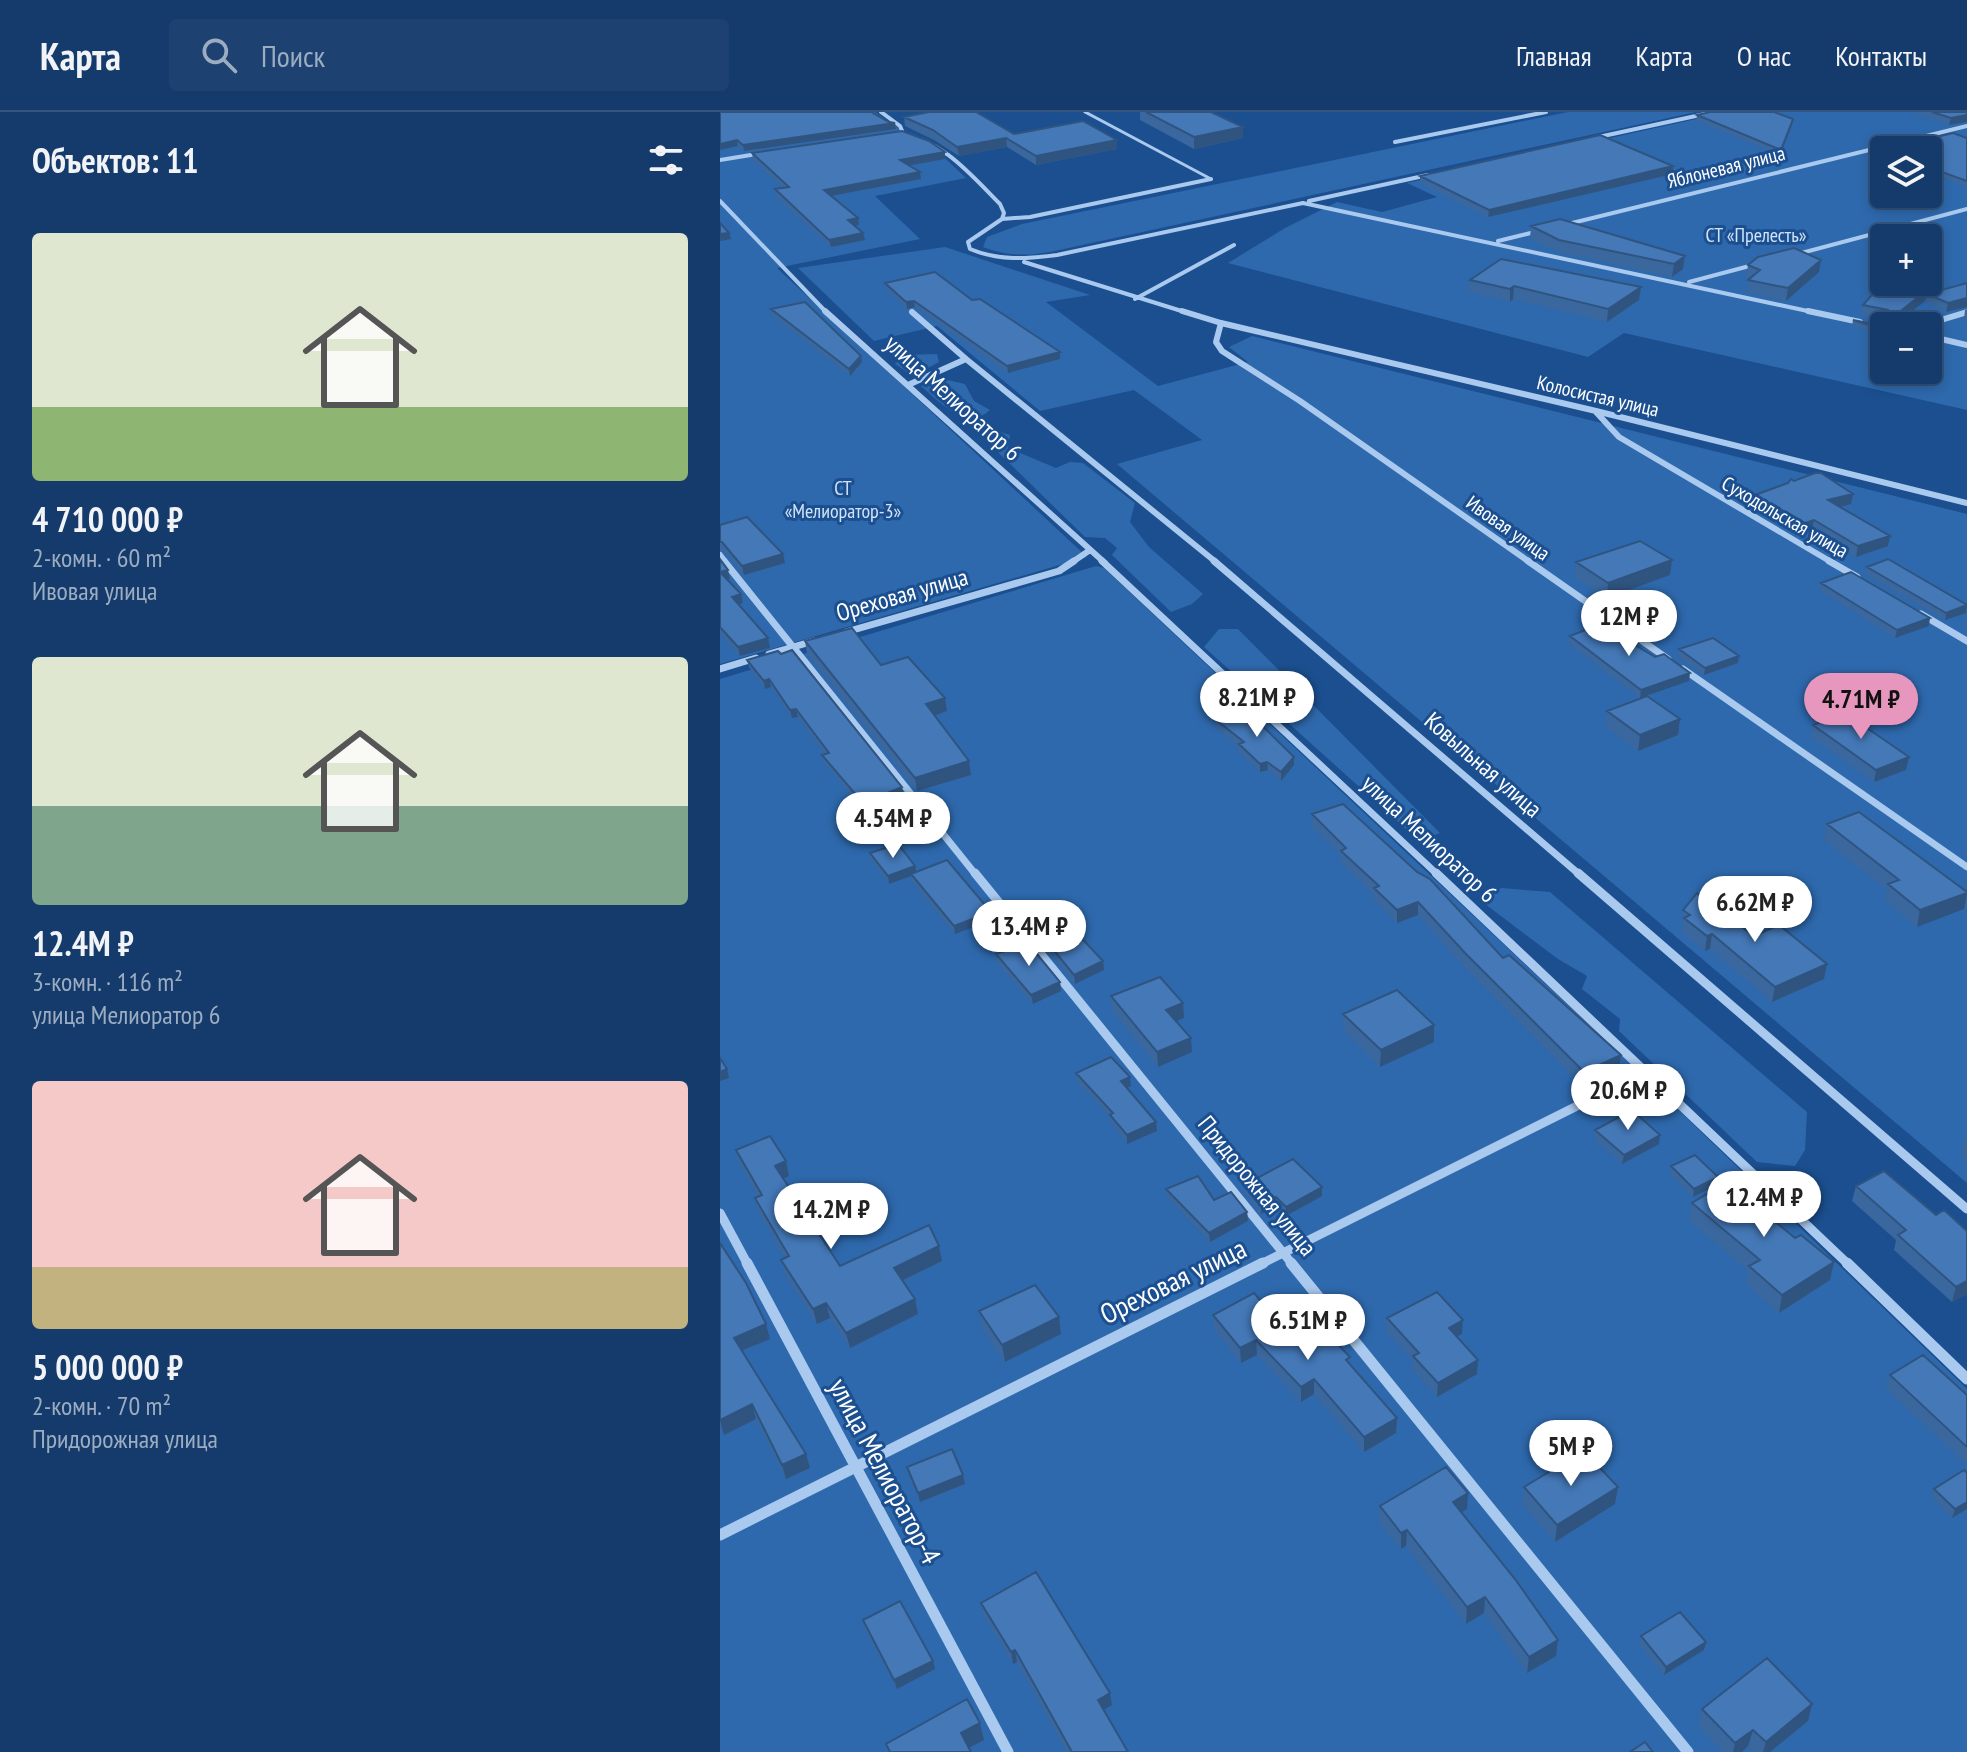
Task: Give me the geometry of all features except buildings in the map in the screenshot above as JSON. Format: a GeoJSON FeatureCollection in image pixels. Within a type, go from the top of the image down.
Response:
{"type":"FeatureCollection","features":[{"type":"Feature","properties":{"kind":"street"},"geometry":{"type":"LineString","coordinates":[[881,112],[900,126],[903,133]]}},
{"type":"Feature","properties":{"kind":"street"},"geometry":{"type":"LineString","coordinates":[[1395,142],[1546,112]]}},
{"type":"Feature","properties":{"kind":"street"},"geometry":{"type":"LineString","coordinates":[[1592,139],[1714,112]]}},
{"type":"Feature","properties":{"kind":"street","name":"Яблоневая улица"},"geometry":{"type":"LineString","coordinates":[[1493,242],[1967,126]]}},
{"type":"Feature","properties":{"kind":"street"},"geometry":{"type":"LineString","coordinates":[[888,135],[918,135],[934,144],[1000,204],[1004,213],[1002,219]]}},
{"type":"Feature","properties":{"kind":"street"},"geometry":{"type":"LineString","coordinates":[[720,160],[765,152]]}},
{"type":"Feature","properties":{"kind":"street"},"geometry":{"type":"LineString","coordinates":[[1020,260],[1057,255],[1440,172]]}},
{"type":"Feature","properties":{"kind":"street"},"geometry":{"type":"LineString","coordinates":[[1211,179],[1030,217],[1002,219],[968,242],[970,249],[994,257],[1020,260],[1135,299],[1221,323]]}},
{"type":"Feature","properties":{"kind":"street","name":"улица Мелиоратор 6"},"geometry":{"type":"LineString","coordinates":[[720,201],[819,306],[1090,550],[1647,1071],[1967,1379]]}},
{"type":"Feature","properties":{"kind":"street"},"geometry":{"type":"LineString","coordinates":[[1303,203],[1869,324]]}},
{"type":"Feature","properties":{"kind":"street"},"geometry":{"type":"LineString","coordinates":[[1789,256],[1967,209]]}},
{"type":"Feature","properties":{"kind":"street"},"geometry":{"type":"LineString","coordinates":[[1135,299],[1234,245]]}},
{"type":"Feature","properties":{"kind":"street"},"geometry":{"type":"LineString","coordinates":[[1685,284],[1759,264]]}},
{"type":"Feature","properties":{"kind":"street","name":"Ковыльная улица"},"geometry":{"type":"LineString","coordinates":[[912,312],[1250,590],[1967,1209]]}},
{"type":"Feature","properties":{"kind":"street"},"geometry":{"type":"LineString","coordinates":[[1942,320],[1967,312]]}},
{"type":"Feature","properties":{"kind":"street","name":"Колосистая улица"},"geometry":{"type":"LineString","coordinates":[[1221,323],[1596,411],[1967,503]]}},
{"type":"Feature","properties":{"kind":"street","name":"Ивовая улица"},"geometry":{"type":"LineString","coordinates":[[1221,323],[1216,342],[1222,351],[1313,410],[1967,867]]}},
{"type":"Feature","properties":{"kind":"street"},"geometry":{"type":"LineString","coordinates":[[1942,339],[1967,345]]}},
{"type":"Feature","properties":{"kind":"street"},"geometry":{"type":"LineString","coordinates":[[908,385],[966,359]]}},
{"type":"Feature","properties":{"kind":"street","name":"Суходольская улица"},"geometry":{"type":"LineString","coordinates":[[1596,411],[1606,426],[1619,437],[1859,578]]}},
{"type":"Feature","properties":{"kind":"street","name":"Ореховая улица"},"geometry":{"type":"LineString","coordinates":[[836,635],[1059,571],[1090,550]]}},
{"type":"Feature","properties":{"kind":"street","name":"Придорожная улица"},"geometry":{"type":"LineString","coordinates":[[720,555],[792,648],[1688,1752]]}},
{"type":"Feature","properties":{"kind":"street"},"geometry":{"type":"LineString","coordinates":[[1913,610],[1967,641]]}},
{"type":"Feature","properties":{"kind":"street","name":"Ореховая улица"},"geometry":{"type":"LineString","coordinates":[[720,669],[822,639]]}},
{"type":"Feature","properties":{"kind":"street","name":"Ореховая улица"},"geometry":{"type":"LineString","coordinates":[[720,1535],[1647,1071]]}},
{"type":"Feature","properties":{"kind":"street","name":"улица Мелиоратор-4"},"geometry":{"type":"LineString","coordinates":[[720,1213],[1008,1752]]}},
{"type":"Feature","properties":{"kind":"lane"},"geometry":{"type":"LineString","coordinates":[[1085,112],[1211,179]]}},
{"type":"Feature","properties":{"kind":"green space","name":"СТ «Мелиоратор-3»"},"geometry":{"type":"Polygon","coordinates":[[[720,112],[875,112],[897,127],[905,137],[931,145],[966,178],[875,196],[920,239],[777,268],[1087,557],[720,664],[720,112]]]}},
{"type":"Feature","properties":{"kind":"green space"},"geometry":{"type":"Polygon","coordinates":[[[1568,112],[1696,112],[1050,252],[1016,254],[983,247],[987,237],[1022,224],[1568,112]]]}},
{"type":"Feature","properties":{"kind":"green space","name":"СТ «Прелесть»"},"geometry":{"type":"Polygon","coordinates":[[[1728,112],[1967,112],[1967,410],[1624,333],[1588,357],[1228,263],[1285,228],[1337,202],[1382,212],[1437,197],[1407,183],[1728,112]]]}},
{"type":"Feature","properties":{"kind":"green space"},"geometry":{"type":"Polygon","coordinates":[[[945,247],[1090,295],[1046,302],[1158,386],[1248,362],[1229,347],[1252,336],[1967,514],[1967,1183],[1117,464],[1202,440],[1134,390],[1040,411],[937,326],[874,341],[798,268],[945,247]]]}},
{"type":"Feature","properties":{"kind":"green space"},"geometry":{"type":"Polygon","coordinates":[[[937,354],[939,362],[913,376],[895,364],[903,355],[937,354]]]}},
{"type":"Feature","properties":{"kind":"green space"},"geometry":{"type":"Polygon","coordinates":[[[939,378],[965,384],[974,401],[990,410],[972,418],[954,412],[921,386],[939,378]]]}},
{"type":"Feature","properties":{"kind":"green space"},"geometry":{"type":"Polygon","coordinates":[[[987,428],[1010,435],[1008,448],[1056,468],[1070,462],[1083,463],[1135,503],[1130,522],[1149,547],[1203,594],[1192,604],[1171,612],[1112,555],[1117,548],[1105,538],[1085,537],[974,429],[987,428]]]}},
{"type":"Feature","properties":{"kind":"green space"},"geometry":{"type":"Polygon","coordinates":[[[1096,566],[1104,568],[1634,1067],[1967,1389],[1967,1752],[720,1752],[720,679],[1096,566]]]}},
{"type":"Feature","properties":{"kind":"green space"},"geometry":{"type":"Polygon","coordinates":[[[1219,629],[1238,629],[1440,833],[1428,838],[1407,830],[1204,647],[1219,629]]]}},
{"type":"Feature","properties":{"kind":"green space"},"geometry":{"type":"Polygon","coordinates":[[[1501,888],[1550,892],[1807,1112],[1805,1150],[1795,1166],[1757,1162],[1619,1031],[1620,1019],[1582,989],[1587,976],[1558,959],[1481,901],[1501,888]]]}}]}
